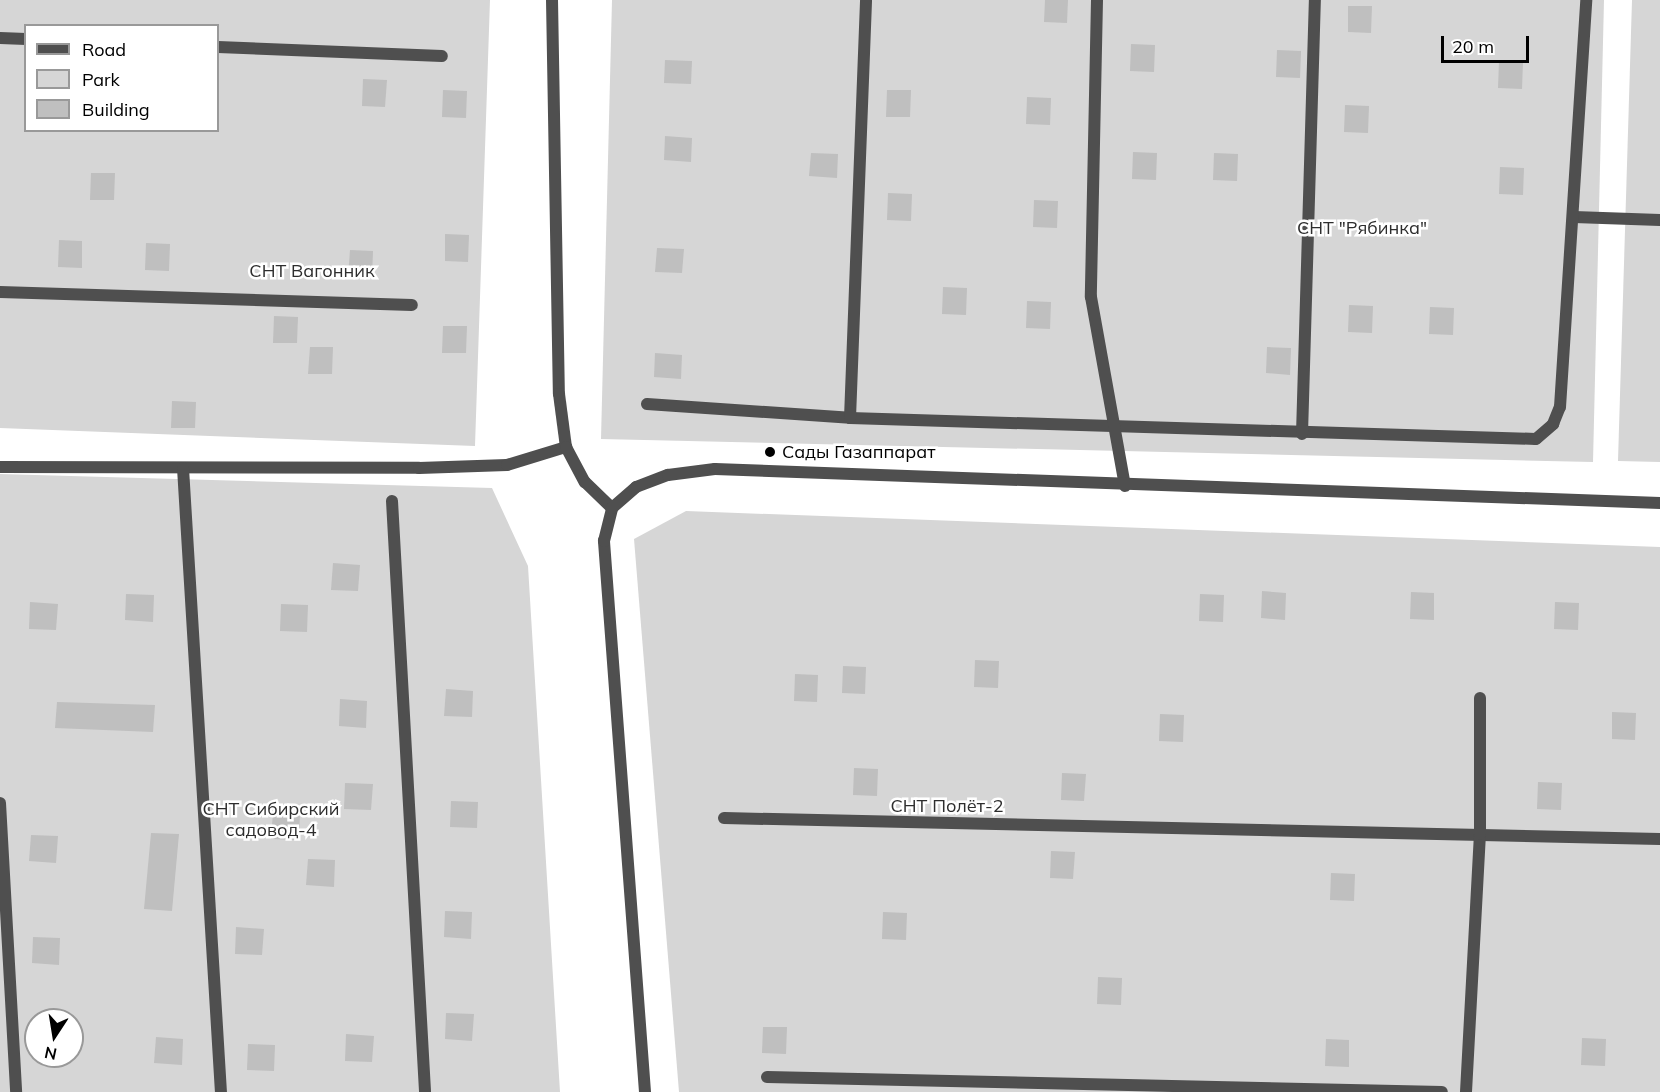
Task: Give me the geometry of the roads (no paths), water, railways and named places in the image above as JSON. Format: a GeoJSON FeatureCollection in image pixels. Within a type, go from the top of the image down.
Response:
{"type":"FeatureCollection","features":[{"type":"Feature","properties":{"kind":"street"},"geometry":{"type":"LineString","coordinates":[[552,0],[559,394],[566,447],[585,482],[612,508]]}},
{"type":"Feature","properties":{"kind":"street"},"geometry":{"type":"LineString","coordinates":[[850,418],[866,0]]}},
{"type":"Feature","properties":{"kind":"street"},"geometry":{"type":"LineString","coordinates":[[1098,0],[1091,297],[1125,486]]}},
{"type":"Feature","properties":{"kind":"street"},"geometry":{"type":"LineString","coordinates":[[1302,434],[1315,0]]}},
{"type":"Feature","properties":{"kind":"street"},"geometry":{"type":"LineString","coordinates":[[648,404],[850,418],[1536,440],[1553,424],[1560,407],[1574,217],[1586,0]]}},
{"type":"Feature","properties":{"kind":"street"},"geometry":{"type":"LineString","coordinates":[[0,38],[24,39]]}},
{"type":"Feature","properties":{"kind":"street"},"geometry":{"type":"LineString","coordinates":[[219,47],[442,56]]}},
{"type":"Feature","properties":{"kind":"street"},"geometry":{"type":"LineString","coordinates":[[1574,217],[1660,220]]}},
{"type":"Feature","properties":{"kind":"street"},"geometry":{"type":"LineString","coordinates":[[0,292],[412,305]]}},
{"type":"Feature","properties":{"kind":"street"},"geometry":{"type":"LineString","coordinates":[[0,467],[507,465],[566,447]]}},
{"type":"Feature","properties":{"kind":"street"},"geometry":{"type":"LineString","coordinates":[[183,468],[221,1092]]}},
{"type":"Feature","properties":{"kind":"street"},"geometry":{"type":"LineString","coordinates":[[645,1092],[604,541],[612,508],[636,487],[668,475],[715,468],[1125,486],[1660,503]]}},
{"type":"Feature","properties":{"kind":"street"},"geometry":{"type":"LineString","coordinates":[[392,501],[425,1092]]}},
{"type":"Feature","properties":{"kind":"street"},"geometry":{"type":"LineString","coordinates":[[1466,1092],[1480,834],[1480,698]]}},
{"type":"Feature","properties":{"kind":"street"},"geometry":{"type":"LineString","coordinates":[[0,803],[15,1092]]}},
{"type":"Feature","properties":{"kind":"street"},"geometry":{"type":"LineString","coordinates":[[724,818],[1660,839]]}},
{"type":"Feature","properties":{"kind":"street"},"geometry":{"type":"LineString","coordinates":[[766,1077],[1442,1092]]}},
{"type":"Feature","properties":{"kind":"place","name":"Сады Газаппарат"},"geometry":{"type":"Point","coordinates":[770,452]}},
{"type":"Feature","properties":{"kind":"park label","name":"СНТ \"Рябинка\""},"geometry":{"type":"Point","coordinates":[1362,228]}},
{"type":"Feature","properties":{"kind":"park label","name":"СНТ Вагонник"},"geometry":{"type":"Point","coordinates":[312,271]}},
{"type":"Feature","properties":{"kind":"park label","name":"СНТ Полёт-2"},"geometry":{"type":"Point","coordinates":[947,806]}},
{"type":"Feature","properties":{"kind":"park label","name":"СНТ Сибирский садовод-4"},"geometry":{"type":"Point","coordinates":[271,820]}}]}
